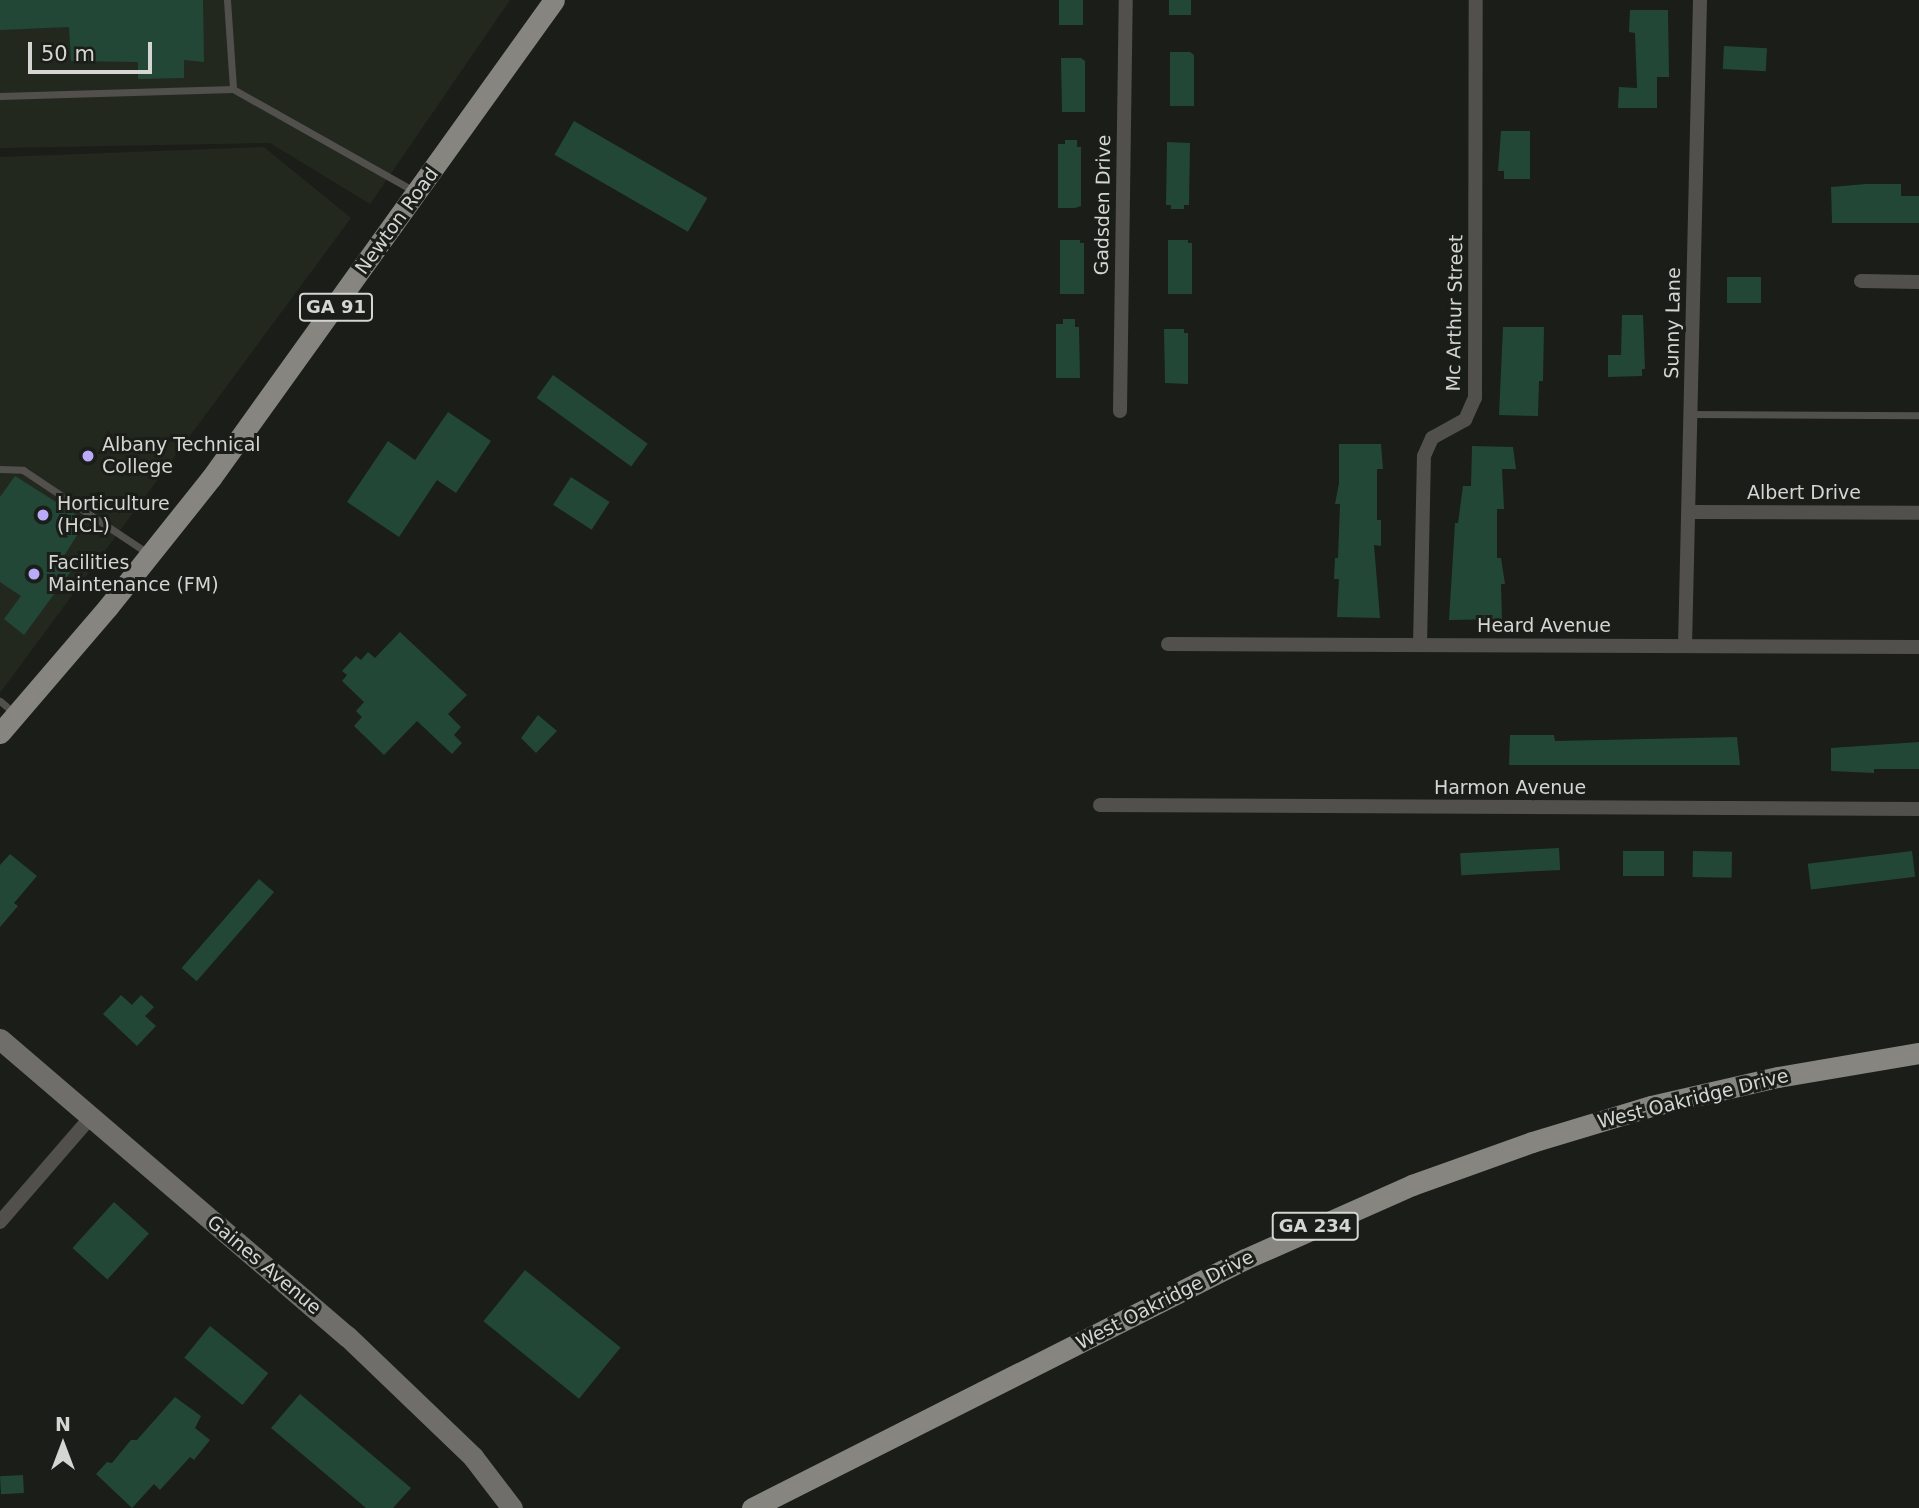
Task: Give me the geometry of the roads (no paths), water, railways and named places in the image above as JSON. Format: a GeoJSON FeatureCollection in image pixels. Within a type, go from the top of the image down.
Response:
{"type":"FeatureCollection","features":[{"type":"Feature","properties":{"kind":"main road","name":"Newton Road"},"geometry":{"type":"LineString","coordinates":[[0,733],[8,708],[150,554],[211,478],[554,0]]}},
{"type":"Feature","properties":{"kind":"main road","name":"West Oakridge Drive"},"geometry":{"type":"LineString","coordinates":[[752,1508],[1245,1259],[1412,1185],[1532,1142],[1651,1106],[1778,1077],[1919,1054]]}},
{"type":"Feature","properties":{"kind":"street","name":"Gadsden Drive"},"geometry":{"type":"LineString","coordinates":[[1120,411],[1126,0]]}},
{"type":"Feature","properties":{"kind":"street","name":"Mc Arthur Street"},"geometry":{"type":"LineString","coordinates":[[1420,645],[1424,456],[1432,438],[1465,420],[1475,398],[1476,0]]}},
{"type":"Feature","properties":{"kind":"street","name":"Sunny Lane"},"geometry":{"type":"LineString","coordinates":[[1685,646],[1700,0]]}},
{"type":"Feature","properties":{"kind":"street"},"geometry":{"type":"LineString","coordinates":[[1861,281],[1919,282]]}},
{"type":"Feature","properties":{"kind":"street","name":"Albert Drive"},"geometry":{"type":"LineString","coordinates":[[1689,512],[1919,513]]}},
{"type":"Feature","properties":{"kind":"street","name":"Heard Avenue"},"geometry":{"type":"LineString","coordinates":[[1168,644],[1919,648]]}},
{"type":"Feature","properties":{"kind":"street","name":"Harmon Avenue"},"geometry":{"type":"LineString","coordinates":[[1100,805],[1919,809]]}},
{"type":"Feature","properties":{"kind":"street","name":"Gaines Avenue"},"geometry":{"type":"LineString","coordinates":[[0,1039],[357,1345],[473,1457],[512,1508]]}},
{"type":"Feature","properties":{"kind":"street"},"geometry":{"type":"LineString","coordinates":[[0,1222],[90,1118]]}},
{"type":"Feature","properties":{"kind":"lane"},"geometry":{"type":"LineString","coordinates":[[226,0],[233,89]]}},
{"type":"Feature","properties":{"kind":"lane"},"geometry":{"type":"LineString","coordinates":[[0,96],[233,89],[417,193]]}},
{"type":"Feature","properties":{"kind":"lane"},"geometry":{"type":"LineString","coordinates":[[1690,414],[1919,415]]}},
{"type":"Feature","properties":{"kind":"lane"},"geometry":{"type":"LineString","coordinates":[[0,469],[23,470],[150,554]]}},
{"type":"Feature","properties":{"kind":"place","name":"Albany Technical College"},"geometry":{"type":"Point","coordinates":[88,456]}},
{"type":"Feature","properties":{"kind":"place","name":"Horticulture (HCL)"},"geometry":{"type":"Point","coordinates":[43,515]}},
{"type":"Feature","properties":{"kind":"place","name":"Facilities Maintenance (FM)"},"geometry":{"type":"Point","coordinates":[34,574]}}]}
